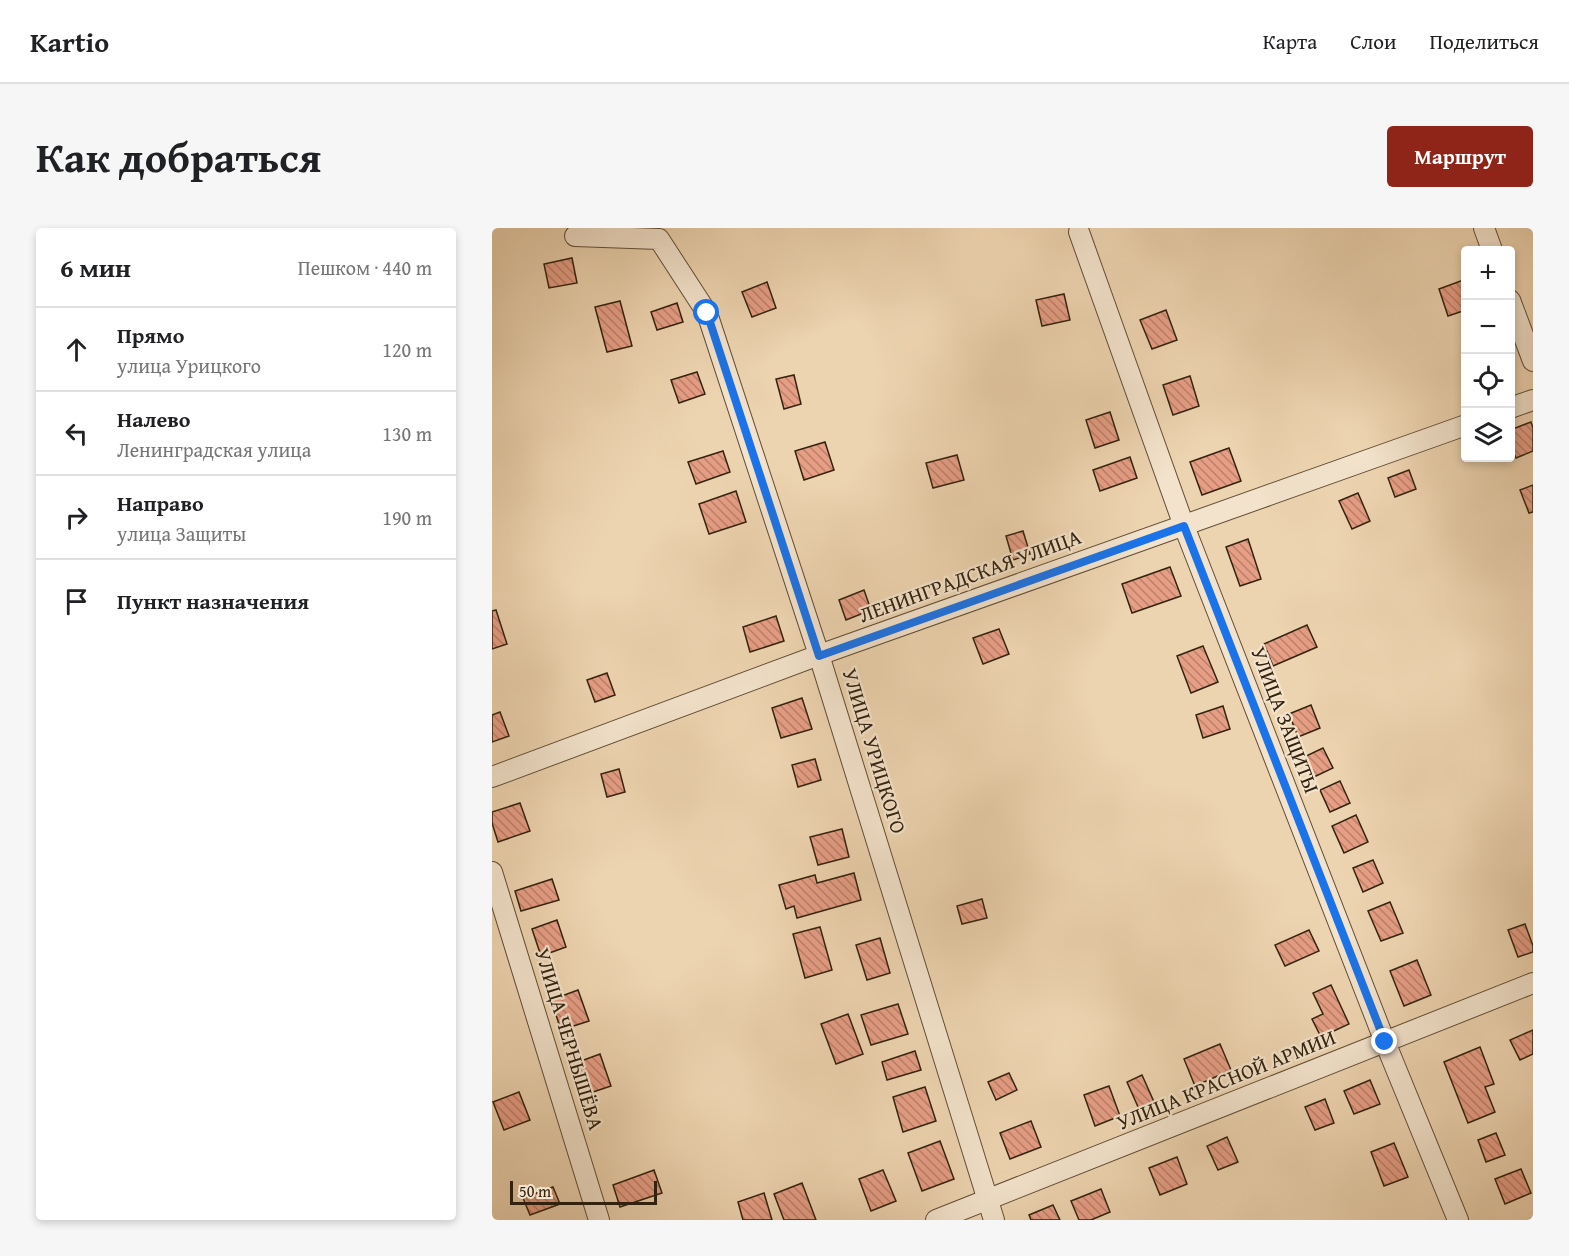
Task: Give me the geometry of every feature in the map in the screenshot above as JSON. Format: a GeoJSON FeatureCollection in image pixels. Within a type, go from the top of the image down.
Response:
{"type":"FeatureCollection","features":[{"type":"Feature","properties":{"kind":"street"},"geometry":{"type":"LineString","coordinates":[[1484,228],[1491,246]]}},
{"type":"Feature","properties":{"kind":"street","name":"УЛИЦА ЗАЩИТЫ"},"geometry":{"type":"LineString","coordinates":[[1079,232],[1184,526],[1385,1042],[1458,1220]]}},
{"type":"Feature","properties":{"kind":"street","name":"УЛИЦА УРИЦКОГО"},"geometry":{"type":"LineString","coordinates":[[575,236],[658,239],[707,313],[819,656],[994,1220]]}},
{"type":"Feature","properties":{"kind":"street"},"geometry":{"type":"LineString","coordinates":[[1515,313],[1533,361]]}},
{"type":"Feature","properties":{"kind":"street"},"geometry":{"type":"LineString","coordinates":[[1515,406],[1533,400]]}},
{"type":"Feature","properties":{"kind":"street","name":"ЛЕНИНГРАДСКАЯ УЛИЦА"},"geometry":{"type":"LineString","coordinates":[[492,777],[819,656],[1461,426]]}},
{"type":"Feature","properties":{"kind":"street","name":"УЛИЦА ЧЕРНЫШЁВА"},"geometry":{"type":"LineString","coordinates":[[492,873],[599,1220]]}},
{"type":"Feature","properties":{"kind":"street","name":"УЛИЦА КРАСНОЙ АРМИИ"},"geometry":{"type":"LineString","coordinates":[[936,1220],[1533,983]]}},
{"type":"Feature","properties":{"kind":"building"},"geometry":{"type":"Polygon","coordinates":[[[572,258],[577,283],[549,288],[544,264],[572,258]]]}},
{"type":"Feature","properties":{"kind":"building"},"geometry":{"type":"Polygon","coordinates":[[[1461,281],[1461,312],[1448,316],[1439,289],[1461,281]]]}},
{"type":"Feature","properties":{"kind":"building"},"geometry":{"type":"Polygon","coordinates":[[[767,282],[776,308],[752,317],[742,292],[767,282]]]}},
{"type":"Feature","properties":{"kind":"building"},"geometry":{"type":"Polygon","coordinates":[[[1064,294],[1070,320],[1042,326],[1036,300],[1064,294]]]}},
{"type":"Feature","properties":{"kind":"building"},"geometry":{"type":"Polygon","coordinates":[[[620,301],[632,346],[607,352],[595,307],[620,301]]]}},
{"type":"Feature","properties":{"kind":"building"},"geometry":{"type":"Polygon","coordinates":[[[677,303],[683,322],[657,330],[651,312],[677,303]]]}},
{"type":"Feature","properties":{"kind":"building"},"geometry":{"type":"Polygon","coordinates":[[[1166,310],[1177,340],[1152,349],[1140,320],[1166,310]]]}},
{"type":"Feature","properties":{"kind":"building"},"geometry":{"type":"Polygon","coordinates":[[[697,372],[705,394],[679,403],[671,380],[697,372]]]}},
{"type":"Feature","properties":{"kind":"building"},"geometry":{"type":"Polygon","coordinates":[[[794,375],[801,404],[784,409],[776,379],[794,375]]]}},
{"type":"Feature","properties":{"kind":"building"},"geometry":{"type":"Polygon","coordinates":[[[1190,376],[1199,406],[1173,415],[1163,385],[1190,376]]]}},
{"type":"Feature","properties":{"kind":"building"},"geometry":{"type":"Polygon","coordinates":[[[1110,412],[1119,440],[1095,448],[1086,420],[1110,412]]]}},
{"type":"Feature","properties":{"kind":"building"},"geometry":{"type":"Polygon","coordinates":[[[1531,422],[1533,428],[1533,451],[1516,458],[1515,456],[1515,428],[1531,422]]]}},
{"type":"Feature","properties":{"kind":"building"},"geometry":{"type":"Polygon","coordinates":[[[825,442],[834,470],[804,480],[795,451],[825,442]]]}},
{"type":"Feature","properties":{"kind":"building"},"geometry":{"type":"Polygon","coordinates":[[[1229,448],[1241,481],[1202,495],[1190,462],[1229,448]]]}},
{"type":"Feature","properties":{"kind":"building"},"geometry":{"type":"Polygon","coordinates":[[[723,451],[730,472],[696,484],[688,462],[723,451]]]}},
{"type":"Feature","properties":{"kind":"building"},"geometry":{"type":"Polygon","coordinates":[[[957,455],[964,480],[933,488],[926,463],[957,455]]]}},
{"type":"Feature","properties":{"kind":"building"},"geometry":{"type":"Polygon","coordinates":[[[1130,457],[1137,478],[1100,491],[1093,470],[1130,457]]]}},
{"type":"Feature","properties":{"kind":"building"},"geometry":{"type":"Polygon","coordinates":[[[1409,470],[1416,489],[1395,497],[1388,478],[1409,470]]]}},
{"type":"Feature","properties":{"kind":"building"},"geometry":{"type":"Polygon","coordinates":[[[1533,485],[1533,512],[1529,513],[1520,490],[1533,485]]]}},
{"type":"Feature","properties":{"kind":"building"},"geometry":{"type":"Polygon","coordinates":[[[736,491],[746,522],[709,534],[699,504],[736,491]]]}},
{"type":"Feature","properties":{"kind":"building"},"geometry":{"type":"Polygon","coordinates":[[[1358,493],[1370,521],[1352,529],[1339,501],[1358,493]]]}},
{"type":"Feature","properties":{"kind":"building"},"geometry":{"type":"Polygon","coordinates":[[[1023,531],[1030,554],[1013,560],[1006,536],[1023,531]]]}},
{"type":"Feature","properties":{"kind":"building"},"geometry":{"type":"Polygon","coordinates":[[[1248,539],[1261,579],[1240,586],[1226,547],[1248,539]]]}},
{"type":"Feature","properties":{"kind":"building"},"geometry":{"type":"Polygon","coordinates":[[[1170,567],[1181,596],[1132,613],[1122,584],[1170,567]]]}},
{"type":"Feature","properties":{"kind":"building"},"geometry":{"type":"Polygon","coordinates":[[[864,590],[871,610],[846,620],[839,600],[864,590]]]}},
{"type":"Feature","properties":{"kind":"building"},"geometry":{"type":"Polygon","coordinates":[[[496,610],[507,644],[492,649],[492,611],[496,610]]]}},
{"type":"Feature","properties":{"kind":"building"},"geometry":{"type":"Polygon","coordinates":[[[776,616],[784,641],[750,652],[743,627],[776,616]]]}},
{"type":"Feature","properties":{"kind":"building"},"geometry":{"type":"Polygon","coordinates":[[[1307,625],[1317,647],[1273,666],[1264,644],[1307,625]]]}},
{"type":"Feature","properties":{"kind":"building"},"geometry":{"type":"Polygon","coordinates":[[[999,629],[1009,654],[983,664],[973,638],[999,629]]]}},
{"type":"Feature","properties":{"kind":"building"},"geometry":{"type":"Polygon","coordinates":[[[1203,646],[1218,682],[1191,693],[1177,656],[1203,646]]]}},
{"type":"Feature","properties":{"kind":"building"},"geometry":{"type":"Polygon","coordinates":[[[607,673],[615,695],[595,702],[587,680],[607,673]]]}},
{"type":"Feature","properties":{"kind":"building"},"geometry":{"type":"Polygon","coordinates":[[[802,698],[812,729],[781,738],[772,708],[802,698]]]}},
{"type":"Feature","properties":{"kind":"building"},"geometry":{"type":"Polygon","coordinates":[[[1311,705],[1320,728],[1298,737],[1289,714],[1311,705]]]}},
{"type":"Feature","properties":{"kind":"building"},"geometry":{"type":"Polygon","coordinates":[[[1223,706],[1230,729],[1203,738],[1196,715],[1223,706]]]}},
{"type":"Feature","properties":{"kind":"building"},"geometry":{"type":"Polygon","coordinates":[[[500,712],[509,736],[492,742],[492,715],[500,712]]]}},
{"type":"Feature","properties":{"kind":"building"},"geometry":{"type":"Polygon","coordinates":[[[1323,748],[1333,768],[1314,777],[1304,757],[1323,748]]]}},
{"type":"Feature","properties":{"kind":"building"},"geometry":{"type":"Polygon","coordinates":[[[815,759],[821,780],[798,787],[792,765],[815,759]]]}},
{"type":"Feature","properties":{"kind":"building"},"geometry":{"type":"Polygon","coordinates":[[[619,769],[625,792],[607,797],[601,774],[619,769]]]}},
{"type":"Feature","properties":{"kind":"building"},"geometry":{"type":"Polygon","coordinates":[[[1340,781],[1350,803],[1330,812],[1320,790],[1340,781]]]}},
{"type":"Feature","properties":{"kind":"building"},"geometry":{"type":"Polygon","coordinates":[[[520,803],[530,831],[498,842],[492,823],[492,812],[520,803]]]}},
{"type":"Feature","properties":{"kind":"building"},"geometry":{"type":"Polygon","coordinates":[[[1356,815],[1368,842],[1344,853],[1332,826],[1356,815]]]}},
{"type":"Feature","properties":{"kind":"building"},"geometry":{"type":"Polygon","coordinates":[[[842,829],[849,857],[818,865],[810,837],[842,829]]]}},
{"type":"Feature","properties":{"kind":"building"},"geometry":{"type":"Polygon","coordinates":[[[1373,860],[1383,883],[1363,892],[1353,868],[1373,860]]]}},
{"type":"Feature","properties":{"kind":"building"},"geometry":{"type":"Polygon","coordinates":[[[854,873],[861,900],[797,918],[794,906],[786,909],[779,885],[815,875],[817,883],[854,873]]]}},
{"type":"Feature","properties":{"kind":"building"},"geometry":{"type":"Polygon","coordinates":[[[552,879],[559,900],[521,911],[515,891],[552,879]]]}},
{"type":"Feature","properties":{"kind":"building"},"geometry":{"type":"Polygon","coordinates":[[[982,899],[987,918],[962,924],[957,906],[982,899]]]}},
{"type":"Feature","properties":{"kind":"building"},"geometry":{"type":"Polygon","coordinates":[[[1390,902],[1403,933],[1381,941],[1368,911],[1390,902]]]}},
{"type":"Feature","properties":{"kind":"building"},"geometry":{"type":"Polygon","coordinates":[[[557,920],[566,947],[541,956],[532,929],[557,920]]]}},
{"type":"Feature","properties":{"kind":"building"},"geometry":{"type":"Polygon","coordinates":[[[1525,924],[1533,952],[1518,957],[1508,930],[1525,924]]]}},
{"type":"Feature","properties":{"kind":"building"},"geometry":{"type":"Polygon","coordinates":[[[820,927],[832,970],[805,978],[793,934],[820,927]]]}},
{"type":"Feature","properties":{"kind":"building"},"geometry":{"type":"Polygon","coordinates":[[[1309,930],[1319,951],[1285,966],[1275,945],[1309,930]]]}},
{"type":"Feature","properties":{"kind":"building"},"geometry":{"type":"Polygon","coordinates":[[[880,938],[890,973],[867,980],[856,945],[880,938]]]}},
{"type":"Feature","properties":{"kind":"building"},"geometry":{"type":"Polygon","coordinates":[[[1417,960],[1431,995],[1404,1006],[1390,971],[1417,960]]]}},
{"type":"Feature","properties":{"kind":"building"},"geometry":{"type":"Polygon","coordinates":[[[1331,985],[1349,1024],[1321,1037],[1312,1019],[1323,1014],[1313,993],[1331,985]]]}},
{"type":"Feature","properties":{"kind":"building"},"geometry":{"type":"Polygon","coordinates":[[[578,990],[589,1021],[561,1030],[551,1000],[578,990]]]}},
{"type":"Feature","properties":{"kind":"building"},"geometry":{"type":"Polygon","coordinates":[[[898,1004],[908,1034],[871,1045],[861,1015],[898,1004]]]}},
{"type":"Feature","properties":{"kind":"building"},"geometry":{"type":"Polygon","coordinates":[[[848,1014],[863,1054],[836,1064],[821,1024],[848,1014]]]}},
{"type":"Feature","properties":{"kind":"building"},"geometry":{"type":"Polygon","coordinates":[[[1533,1030],[1533,1054],[1520,1060],[1510,1040],[1533,1030]]]}},
{"type":"Feature","properties":{"kind":"building"},"geometry":{"type":"Polygon","coordinates":[[[1220,1044],[1231,1070],[1195,1086],[1184,1059],[1220,1044]]]}},
{"type":"Feature","properties":{"kind":"building"},"geometry":{"type":"Polygon","coordinates":[[[1480,1047],[1494,1084],[1485,1087],[1495,1112],[1468,1123],[1444,1062],[1480,1047]]]}},
{"type":"Feature","properties":{"kind":"building"},"geometry":{"type":"Polygon","coordinates":[[[915,1051],[921,1070],[887,1080],[882,1062],[915,1051]]]}},
{"type":"Feature","properties":{"kind":"building"},"geometry":{"type":"Polygon","coordinates":[[[600,1054],[611,1086],[584,1095],[573,1064],[600,1054]]]}},
{"type":"Feature","properties":{"kind":"building"},"geometry":{"type":"Polygon","coordinates":[[[1009,1073],[1017,1090],[996,1100],[988,1082],[1009,1073]]]}},
{"type":"Feature","properties":{"kind":"building"},"geometry":{"type":"Polygon","coordinates":[[[1142,1075],[1154,1102],[1139,1109],[1127,1082],[1142,1075]]]}},
{"type":"Feature","properties":{"kind":"building"},"geometry":{"type":"Polygon","coordinates":[[[1370,1080],[1380,1104],[1354,1114],[1344,1091],[1370,1080]]]}},
{"type":"Feature","properties":{"kind":"building"},"geometry":{"type":"Polygon","coordinates":[[[1109,1086],[1120,1116],[1095,1126],[1084,1095],[1109,1086]]]}},
{"type":"Feature","properties":{"kind":"building"},"geometry":{"type":"Polygon","coordinates":[[[925,1087],[936,1121],[903,1132],[893,1097],[925,1087]]]}},
{"type":"Feature","properties":{"kind":"building"},"geometry":{"type":"Polygon","coordinates":[[[519,1092],[530,1120],[504,1130],[493,1102],[519,1092]]]}},
{"type":"Feature","properties":{"kind":"building"},"geometry":{"type":"Polygon","coordinates":[[[1325,1099],[1334,1123],[1315,1130],[1305,1107],[1325,1099]]]}},
{"type":"Feature","properties":{"kind":"building"},"geometry":{"type":"Polygon","coordinates":[[[1031,1121],[1041,1147],[1010,1159],[1000,1133],[1031,1121]]]}},
{"type":"Feature","properties":{"kind":"building"},"geometry":{"type":"Polygon","coordinates":[[[1496,1133],[1505,1155],[1486,1162],[1478,1140],[1496,1133]]]}},
{"type":"Feature","properties":{"kind":"building"},"geometry":{"type":"Polygon","coordinates":[[[1227,1137],[1238,1162],[1218,1170],[1207,1146],[1227,1137]]]}},
{"type":"Feature","properties":{"kind":"building"},"geometry":{"type":"Polygon","coordinates":[[[940,1141],[954,1179],[922,1191],[908,1153],[940,1141]]]}},
{"type":"Feature","properties":{"kind":"building"},"geometry":{"type":"Polygon","coordinates":[[[1394,1143],[1408,1177],[1384,1186],[1371,1152],[1394,1143]]]}},
{"type":"Feature","properties":{"kind":"building"},"geometry":{"type":"Polygon","coordinates":[[[1177,1157],[1187,1184],[1160,1195],[1149,1168],[1177,1157]]]}},
{"type":"Feature","properties":{"kind":"building"},"geometry":{"type":"Polygon","coordinates":[[[1521,1169],[1531,1193],[1505,1204],[1495,1179],[1521,1169]]]}},
{"type":"Feature","properties":{"kind":"building"},"geometry":{"type":"Polygon","coordinates":[[[654,1170],[662,1193],[620,1207],[613,1185],[654,1170]]]}},
{"type":"Feature","properties":{"kind":"building"},"geometry":{"type":"Polygon","coordinates":[[[883,1170],[896,1201],[871,1211],[859,1179],[883,1170]]]}},
{"type":"Feature","properties":{"kind":"building"},"geometry":{"type":"Polygon","coordinates":[[[802,1183],[816,1220],[784,1220],[774,1194],[802,1183]]]}},
{"type":"Feature","properties":{"kind":"building"},"geometry":{"type":"Polygon","coordinates":[[[553,1187],[560,1204],[530,1215],[523,1198],[553,1187]]]}},
{"type":"Feature","properties":{"kind":"building"},"geometry":{"type":"Polygon","coordinates":[[[1101,1189],[1110,1212],[1091,1220],[1079,1220],[1071,1201],[1101,1189]]]}},
{"type":"Feature","properties":{"kind":"building"},"geometry":{"type":"Polygon","coordinates":[[[764,1193],[772,1220],[743,1220],[738,1202],[764,1193]]]}},
{"type":"Feature","properties":{"kind":"building"},"geometry":{"type":"Polygon","coordinates":[[[1053,1205],[1060,1220],[1031,1220],[1029,1215],[1053,1205]]]}},
{"type":"Feature","properties":{"kind":"route"},"geometry":{"type":"LineString","coordinates":[[707,313],[819,656],[1184,526],[1385,1042]]}}]}
